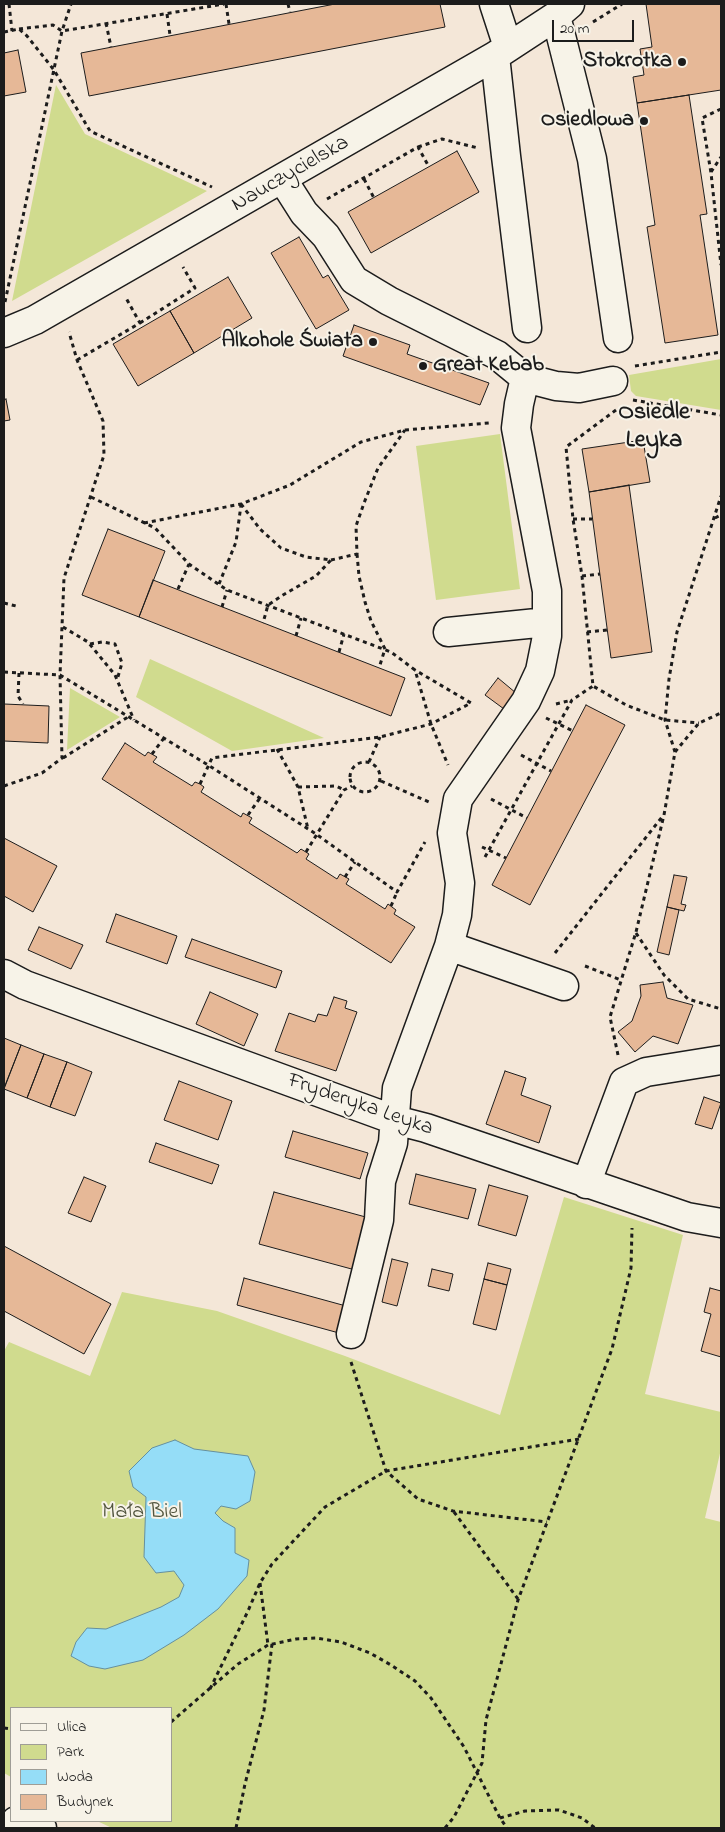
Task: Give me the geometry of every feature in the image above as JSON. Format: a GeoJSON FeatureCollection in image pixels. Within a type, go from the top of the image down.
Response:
{"type":"FeatureCollection","features":[{"type":"Feature","properties":{"kind":"street"},"geometry":{"type":"LineString","coordinates":[[494,4],[502,52],[506,156],[527,328]]}},
{"type":"Feature","properties":{"kind":"street"},"geometry":{"type":"LineString","coordinates":[[563,10],[592,159],[618,338]]}},
{"type":"Feature","properties":{"kind":"street","name":"Nauczycielska"},"geometry":{"type":"LineString","coordinates":[[4,333],[35,320],[283,180],[502,52],[563,10]]}},
{"type":"Feature","properties":{"kind":"street"},"geometry":{"type":"LineString","coordinates":[[283,180],[304,213],[326,236],[354,280],[389,301],[497,355],[525,378],[556,386],[623,388]]}},
{"type":"Feature","properties":{"kind":"street"},"geometry":{"type":"LineString","coordinates":[[351,1334],[379,1220],[382,1181],[393,1143],[397,1088],[449,946],[457,915],[460,883],[452,833],[458,800],[458,778],[498,742],[526,702],[540,671],[547,636],[547,591],[516,428],[518,404],[525,378]]}},
{"type":"Feature","properties":{"kind":"street"},"geometry":{"type":"LineString","coordinates":[[448,632],[547,622]]}},
{"type":"Feature","properties":{"kind":"street"},"geometry":{"type":"LineString","coordinates":[[449,946],[564,986]]}},
{"type":"Feature","properties":{"kind":"street","name":"Fryderyka Leyka"},"geometry":{"type":"LineString","coordinates":[[4,974],[25,985],[395,1120],[426,1128],[687,1217],[721,1223]]}},
{"type":"Feature","properties":{"kind":"street"},"geometry":{"type":"LineString","coordinates":[[586,1184],[624,1082],[646,1072],[721,1060]]}},
{"type":"Feature","properties":{"kind":"street"},"geometry":{"type":"LineString","coordinates":[[20,1822],[42,1828]]}},
{"type":"Feature","properties":{"kind":"path"},"geometry":{"type":"LineString","coordinates":[[9,4],[12,31]]}},
{"type":"Feature","properties":{"kind":"path"},"geometry":{"type":"LineString","coordinates":[[4,310],[62,31],[71,4]]}},
{"type":"Feature","properties":{"kind":"path"},"geometry":{"type":"LineString","coordinates":[[4,32],[53,25],[62,31],[225,4],[229,24]]}},
{"type":"Feature","properties":{"kind":"path"},"geometry":{"type":"LineString","coordinates":[[288,4],[290,12]]}},
{"type":"Feature","properties":{"kind":"path"},"geometry":{"type":"LineString","coordinates":[[167,13],[170,35]]}},
{"type":"Feature","properties":{"kind":"path"},"geometry":{"type":"LineString","coordinates":[[106,24],[111,47]]}},
{"type":"Feature","properties":{"kind":"path"},"geometry":{"type":"LineString","coordinates":[[19,29],[54,70],[90,131],[218,190]]}},
{"type":"Feature","properties":{"kind":"path"},"geometry":{"type":"LineString","coordinates":[[721,109],[702,118],[711,173],[721,265]]}},
{"type":"Feature","properties":{"kind":"path"},"geometry":{"type":"LineString","coordinates":[[304,213],[418,147],[442,139],[506,156]]}},
{"type":"Feature","properties":{"kind":"path"},"geometry":{"type":"LineString","coordinates":[[418,147],[429,167]]}},
{"type":"Feature","properties":{"kind":"path"},"geometry":{"type":"LineString","coordinates":[[711,173],[721,157]]}},
{"type":"Feature","properties":{"kind":"path"},"geometry":{"type":"LineString","coordinates":[[364,179],[374,198]]}},
{"type":"Feature","properties":{"kind":"path"},"geometry":{"type":"LineString","coordinates":[[78,360],[195,288],[182,266]]}},
{"type":"Feature","properties":{"kind":"path"},"geometry":{"type":"LineString","coordinates":[[121,290],[140,323]]}},
{"type":"Feature","properties":{"kind":"path"},"geometry":{"type":"LineString","coordinates":[[62,758],[60,676],[64,578],[104,455],[103,421],[78,360],[69,329]]}},
{"type":"Feature","properties":{"kind":"path"},"geometry":{"type":"LineString","coordinates":[[593,686],[566,447],[623,388],[721,352]]}},
{"type":"Feature","properties":{"kind":"path"},"geometry":{"type":"LineString","coordinates":[[623,388],[721,416]]}},
{"type":"Feature","properties":{"kind":"path"},"geometry":{"type":"LineString","coordinates":[[144,523],[241,504],[290,485],[361,442],[405,430],[517,421]]}},
{"type":"Feature","properties":{"kind":"path"},"geometry":{"type":"LineString","coordinates":[[379,668],[384,650],[365,602],[359,576],[356,526],[378,468],[405,430]]}},
{"type":"Feature","properties":{"kind":"path"},"geometry":{"type":"LineString","coordinates":[[92,496],[155,528],[189,564],[227,590],[391,652],[414,670],[472,703],[431,724],[380,737],[212,758],[200,784]]}},
{"type":"Feature","properties":{"kind":"path"},"geometry":{"type":"LineString","coordinates":[[676,752],[665,720],[669,679],[677,632],[721,496]]}},
{"type":"Feature","properties":{"kind":"path"},"geometry":{"type":"LineString","coordinates":[[241,504],[260,529],[281,548],[306,557],[331,560],[357,554]]}},
{"type":"Feature","properties":{"kind":"path"},"geometry":{"type":"LineString","coordinates":[[219,584],[236,542],[241,504]]}},
{"type":"Feature","properties":{"kind":"path"},"geometry":{"type":"LineString","coordinates":[[714,518],[721,515]]}},
{"type":"Feature","properties":{"kind":"path"},"geometry":{"type":"LineString","coordinates":[[573,519],[592,519]]}},
{"type":"Feature","properties":{"kind":"path"},"geometry":{"type":"LineString","coordinates":[[264,623],[268,605],[283,594],[316,576],[331,560]]}},
{"type":"Feature","properties":{"kind":"path"},"geometry":{"type":"LineString","coordinates":[[178,589],[189,564]]}},
{"type":"Feature","properties":{"kind":"path"},"geometry":{"type":"LineString","coordinates":[[582,576],[600,574]]}},
{"type":"Feature","properties":{"kind":"path"},"geometry":{"type":"LineString","coordinates":[[222,607],[227,590]]}},
{"type":"Feature","properties":{"kind":"path"},"geometry":{"type":"LineString","coordinates":[[4,602],[16,606]]}},
{"type":"Feature","properties":{"kind":"path"},"geometry":{"type":"LineString","coordinates":[[296,636],[301,618]]}},
{"type":"Feature","properties":{"kind":"path"},"geometry":{"type":"LineString","coordinates":[[63,627],[90,644],[115,675],[134,721]]}},
{"type":"Feature","properties":{"kind":"path"},"geometry":{"type":"LineString","coordinates":[[587,632],[607,630]]}},
{"type":"Feature","properties":{"kind":"path"},"geometry":{"type":"LineString","coordinates":[[339,652],[344,634]]}},
{"type":"Feature","properties":{"kind":"path"},"geometry":{"type":"LineString","coordinates":[[90,644],[102,642],[114,644],[122,663],[117,680]]}},
{"type":"Feature","properties":{"kind":"path"},"geometry":{"type":"LineString","coordinates":[[414,670],[431,724],[458,778],[527,818]]}},
{"type":"Feature","properties":{"kind":"path"},"geometry":{"type":"LineString","coordinates":[[4,672],[60,676],[260,798],[316,834],[397,892]]}},
{"type":"Feature","properties":{"kind":"path"},"geometry":{"type":"LineString","coordinates":[[19,673],[18,696],[23,704]]}},
{"type":"Feature","properties":{"kind":"path"},"geometry":{"type":"LineString","coordinates":[[593,686],[626,705],[665,720],[699,723]]}},
{"type":"Feature","properties":{"kind":"path"},"geometry":{"type":"LineString","coordinates":[[481,865],[572,700],[593,686]]}},
{"type":"Feature","properties":{"kind":"path"},"geometry":{"type":"LineString","coordinates":[[624,1082],[610,1017],[636,932],[664,815],[676,752],[699,723],[721,713]]}},
{"type":"Feature","properties":{"kind":"path"},"geometry":{"type":"LineString","coordinates":[[4,786],[42,773],[62,758],[128,717]]}},
{"type":"Feature","properties":{"kind":"path"},"geometry":{"type":"LineString","coordinates":[[559,724],[573,731]]}},
{"type":"Feature","properties":{"kind":"path"},"geometry":{"type":"LineString","coordinates":[[369,762],[380,737]]}},
{"type":"Feature","properties":{"kind":"path"},"geometry":{"type":"LineString","coordinates":[[152,754],[164,738]]}},
{"type":"Feature","properties":{"kind":"path"},"geometry":{"type":"LineString","coordinates":[[498,742],[551,771]]}},
{"type":"Feature","properties":{"kind":"path"},"geometry":{"type":"LineString","coordinates":[[277,749],[298,787],[308,829]]}},
{"type":"Feature","properties":{"kind":"path"},"geometry":{"type":"LineString","coordinates":[[361,762],[369,762],[376,766],[380,772],[381,781],[370,792],[361,793],[352,786],[350,773],[354,766],[361,762]]}},
{"type":"Feature","properties":{"kind":"path"},"geometry":{"type":"LineString","coordinates":[[381,781],[435,804]]}},
{"type":"Feature","properties":{"kind":"path"},"geometry":{"type":"LineString","coordinates":[[298,787],[336,786],[344,790]]}},
{"type":"Feature","properties":{"kind":"path"},"geometry":{"type":"LineString","coordinates":[[306,852],[344,790],[352,786]]}},
{"type":"Feature","properties":{"kind":"path"},"geometry":{"type":"LineString","coordinates":[[248,815],[260,798]]}},
{"type":"Feature","properties":{"kind":"path"},"geometry":{"type":"LineString","coordinates":[[562,957],[554,954],[664,815]]}},
{"type":"Feature","properties":{"kind":"path"},"geometry":{"type":"LineString","coordinates":[[391,906],[430,833]]}},
{"type":"Feature","properties":{"kind":"path"},"geometry":{"type":"LineString","coordinates":[[345,877],[355,862]]}},
{"type":"Feature","properties":{"kind":"path"},"geometry":{"type":"LineString","coordinates":[[636,932],[664,975],[688,998],[721,1009]]}},
{"type":"Feature","properties":{"kind":"path"},"geometry":{"type":"LineString","coordinates":[[579,964],[621,980]]}},
{"type":"Feature","properties":{"kind":"path"},"geometry":{"type":"LineString","coordinates":[[445,1828],[454,1817],[482,1763],[486,1720],[518,1600],[612,1349],[632,1268],[633,1220],[638,1201]]}},
{"type":"Feature","properties":{"kind":"path"},"geometry":{"type":"LineString","coordinates":[[351,1334],[351,1366],[386,1471],[418,1499],[453,1511],[548,1522]]}},
{"type":"Feature","properties":{"kind":"path"},"geometry":{"type":"LineString","coordinates":[[210,1689],[260,1583],[272,1564],[325,1506],[386,1471],[579,1439]]}},
{"type":"Feature","properties":{"kind":"path"},"geometry":{"type":"LineString","coordinates":[[453,1511],[518,1600]]}},
{"type":"Feature","properties":{"kind":"path"},"geometry":{"type":"LineString","coordinates":[[236,1828],[264,1710],[270,1644],[260,1583]]}},
{"type":"Feature","properties":{"kind":"path"},"geometry":{"type":"LineString","coordinates":[[172,1721],[238,1664],[270,1644],[296,1639],[316,1638],[341,1642],[370,1652],[391,1665],[415,1681],[431,1698],[464,1747],[477,1775],[507,1828]]}},
{"type":"Feature","properties":{"kind":"path"},"geometry":{"type":"LineString","coordinates":[[500,1818],[525,1811],[559,1810],[582,1818],[595,1828]]}},
{"type":"Feature","properties":{"kind":"green space"},"geometry":{"type":"Polygon","coordinates":[[[56,85],[85,134],[207,191],[12,301],[56,85]]]}},
{"type":"Feature","properties":{"kind":"green space"},"geometry":{"type":"Polygon","coordinates":[[[721,359],[721,410],[636,396],[631,391],[629,375],[721,359]]]}},
{"type":"Feature","properties":{"kind":"green space"},"geometry":{"type":"Polygon","coordinates":[[[500,434],[520,589],[436,600],[416,446],[500,434]]]}},
{"type":"Feature","properties":{"kind":"green space"},"geometry":{"type":"Polygon","coordinates":[[[150,659],[324,738],[232,751],[136,697],[150,659]]]}},
{"type":"Feature","properties":{"kind":"green space"},"geometry":{"type":"Polygon","coordinates":[[[70,688],[120,717],[67,750],[70,688]]]}},
{"type":"Feature","properties":{"kind":"green space","name":"Mała Biel"},"geometry":{"type":"Polygon","coordinates":[[[564,1197],[683,1235],[645,1394],[721,1412],[721,1449],[705,1518],[721,1522],[721,1828],[112,1828],[99,1822],[172,1822],[172,1707],[10,1707],[10,1776],[4,1773],[4,1351],[9,1342],[90,1376],[122,1292],[217,1311],[345,1356],[500,1415],[564,1197]]]}},
{"type":"Feature","properties":{"kind":"water"},"geometry":{"type":"Polygon","coordinates":[[[175,1440],[194,1449],[248,1456],[255,1472],[250,1501],[236,1509],[221,1506],[215,1513],[223,1521],[235,1528],[235,1553],[249,1560],[247,1576],[218,1609],[184,1635],[143,1660],[105,1669],[89,1666],[71,1656],[76,1642],[87,1628],[106,1629],[161,1607],[179,1597],[184,1585],[174,1571],[156,1573],[144,1557],[146,1497],[133,1487],[129,1471],[152,1448],[175,1440]]]}},
{"type":"Feature","properties":{"kind":"building"},"geometry":{"type":"Polygon","coordinates":[[[335,4],[440,4],[445,27],[89,96],[81,53],[335,4]]]}},
{"type":"Feature","properties":{"kind":"building","name":"Stokrotka"},"geometry":{"type":"Polygon","coordinates":[[[646,4],[721,4],[721,90],[637,103],[633,77],[644,75],[640,49],[652,47],[646,4]]]}},
{"type":"Feature","properties":{"kind":"building"},"geometry":{"type":"Polygon","coordinates":[[[18,50],[26,92],[4,96],[4,53],[18,50]]]}},
{"type":"Feature","properties":{"kind":"building"},"geometry":{"type":"Polygon","coordinates":[[[689,95],[707,214],[700,215],[718,335],[665,343],[647,227],[655,225],[637,103],[689,95]]]}},
{"type":"Feature","properties":{"kind":"building"},"geometry":{"type":"Polygon","coordinates":[[[457,151],[479,192],[371,253],[348,212],[457,151]]]}},
{"type":"Feature","properties":{"kind":"building"},"geometry":{"type":"Polygon","coordinates":[[[299,237],[323,278],[328,275],[349,310],[316,329],[271,253],[299,237]]]}},
{"type":"Feature","properties":{"kind":"building"},"geometry":{"type":"Polygon","coordinates":[[[228,277],[252,318],[194,353],[170,311],[228,277]]]}},
{"type":"Feature","properties":{"kind":"building"},"geometry":{"type":"Polygon","coordinates":[[[170,311],[194,353],[138,386],[113,344],[170,311]]]}},
{"type":"Feature","properties":{"kind":"building"},"geometry":{"type":"Polygon","coordinates":[[[354,325],[410,345],[407,354],[489,383],[480,405],[343,356],[354,325]]]}},
{"type":"Feature","properties":{"kind":"building"},"geometry":{"type":"Polygon","coordinates":[[[6,399],[10,420],[4,421],[4,400],[6,399]]]}},
{"type":"Feature","properties":{"kind":"building"},"geometry":{"type":"Polygon","coordinates":[[[643,440],[650,482],[589,492],[582,449],[643,440]]]}},
{"type":"Feature","properties":{"kind":"building"},"geometry":{"type":"Polygon","coordinates":[[[629,485],[652,652],[611,658],[589,492],[629,485]]]}},
{"type":"Feature","properties":{"kind":"building"},"geometry":{"type":"Polygon","coordinates":[[[108,529],[165,551],[139,617],[82,595],[108,529]]]}},
{"type":"Feature","properties":{"kind":"building"},"geometry":{"type":"Polygon","coordinates":[[[153,580],[405,678],[391,716],[139,617],[153,580]]]}},
{"type":"Feature","properties":{"kind":"building"},"geometry":{"type":"Polygon","coordinates":[[[498,678],[516,693],[504,709],[485,695],[498,678]]]}},
{"type":"Feature","properties":{"kind":"building"},"geometry":{"type":"Polygon","coordinates":[[[4,704],[49,706],[48,743],[4,741],[4,704]]]}},
{"type":"Feature","properties":{"kind":"building"},"geometry":{"type":"Polygon","coordinates":[[[586,705],[625,725],[530,905],[492,885],[586,705]]]}},
{"type":"Feature","properties":{"kind":"building"},"geometry":{"type":"Polygon","coordinates":[[[125,743],[145,756],[148,752],[157,757],[153,762],[192,786],[195,782],[200,784],[204,787],[201,792],[241,817],[243,813],[252,818],[249,823],[297,853],[301,849],[309,854],[306,859],[337,879],[340,874],[349,879],[346,884],[385,909],[388,904],[396,910],[394,914],[415,927],[391,963],[102,779],[125,743]]]}},
{"type":"Feature","properties":{"kind":"building"},"geometry":{"type":"Polygon","coordinates":[[[4,838],[57,866],[33,912],[4,896],[4,838]]]}},
{"type":"Feature","properties":{"kind":"building"},"geometry":{"type":"Polygon","coordinates":[[[674,875],[687,877],[681,904],[686,905],[684,911],[667,907],[674,875]]]}},
{"type":"Feature","properties":{"kind":"building"},"geometry":{"type":"Polygon","coordinates":[[[667,907],[679,910],[669,955],[657,952],[667,907]]]}},
{"type":"Feature","properties":{"kind":"building"},"geometry":{"type":"Polygon","coordinates":[[[116,914],[177,936],[167,964],[106,942],[116,914]]]}},
{"type":"Feature","properties":{"kind":"building"},"geometry":{"type":"Polygon","coordinates":[[[39,927],[83,945],[71,969],[28,950],[39,927]]]}},
{"type":"Feature","properties":{"kind":"building"},"geometry":{"type":"Polygon","coordinates":[[[192,939],[282,971],[276,988],[185,957],[192,939]]]}},
{"type":"Feature","properties":{"kind":"building"},"geometry":{"type":"Polygon","coordinates":[[[663,982],[667,998],[693,1005],[678,1044],[653,1036],[635,1052],[618,1032],[632,1021],[641,996],[640,985],[663,982]]]}},
{"type":"Feature","properties":{"kind":"building"},"geometry":{"type":"Polygon","coordinates":[[[210,992],[258,1014],[244,1046],[196,1024],[210,992]]]}},
{"type":"Feature","properties":{"kind":"building"},"geometry":{"type":"Polygon","coordinates":[[[334,997],[347,1001],[345,1008],[357,1012],[336,1071],[275,1051],[289,1013],[315,1022],[318,1014],[327,1016],[334,997]]]}},
{"type":"Feature","properties":{"kind":"building"},"geometry":{"type":"Polygon","coordinates":[[[4,1038],[21,1045],[4,1088],[4,1038]]]}},
{"type":"Feature","properties":{"kind":"building"},"geometry":{"type":"Polygon","coordinates":[[[21,1045],[44,1054],[27,1098],[4,1089],[21,1045]]]}},
{"type":"Feature","properties":{"kind":"building"},"geometry":{"type":"Polygon","coordinates":[[[44,1054],[67,1062],[50,1107],[27,1098],[44,1054]]]}},
{"type":"Feature","properties":{"kind":"building"},"geometry":{"type":"Polygon","coordinates":[[[67,1062],[92,1072],[75,1116],[50,1107],[67,1062]]]}},
{"type":"Feature","properties":{"kind":"building"},"geometry":{"type":"Polygon","coordinates":[[[505,1071],[526,1078],[521,1095],[551,1106],[539,1143],[486,1124],[505,1071]]]}},
{"type":"Feature","properties":{"kind":"building"},"geometry":{"type":"Polygon","coordinates":[[[179,1081],[232,1101],[218,1140],[164,1120],[179,1081]]]}},
{"type":"Feature","properties":{"kind":"building"},"geometry":{"type":"Polygon","coordinates":[[[704,1097],[721,1103],[712,1129],[695,1124],[704,1097]]]}},
{"type":"Feature","properties":{"kind":"building"},"geometry":{"type":"Polygon","coordinates":[[[293,1131],[368,1153],[360,1179],[285,1157],[293,1131]]]}},
{"type":"Feature","properties":{"kind":"building"},"geometry":{"type":"Polygon","coordinates":[[[156,1143],[219,1165],[212,1184],[149,1162],[156,1143]]]}},
{"type":"Feature","properties":{"kind":"building"},"geometry":{"type":"Polygon","coordinates":[[[416,1174],[476,1189],[468,1219],[409,1204],[416,1174]]]}},
{"type":"Feature","properties":{"kind":"building"},"geometry":{"type":"Polygon","coordinates":[[[84,1177],[106,1186],[91,1222],[68,1213],[84,1177]]]}},
{"type":"Feature","properties":{"kind":"building"},"geometry":{"type":"Polygon","coordinates":[[[489,1185],[528,1196],[516,1236],[478,1225],[489,1185]]]}},
{"type":"Feature","properties":{"kind":"building"},"geometry":{"type":"Polygon","coordinates":[[[274,1192],[373,1219],[359,1271],[259,1244],[274,1192]]]}},
{"type":"Feature","properties":{"kind":"building"},"geometry":{"type":"Polygon","coordinates":[[[4,1246],[111,1304],[84,1354],[4,1311],[4,1246]]]}},
{"type":"Feature","properties":{"kind":"building"},"geometry":{"type":"Polygon","coordinates":[[[392,1259],[408,1263],[397,1306],[382,1302],[392,1259]]]}},
{"type":"Feature","properties":{"kind":"building"},"geometry":{"type":"Polygon","coordinates":[[[488,1263],[511,1269],[507,1285],[484,1279],[488,1263]]]}},
{"type":"Feature","properties":{"kind":"building"},"geometry":{"type":"Polygon","coordinates":[[[432,1269],[453,1274],[449,1291],[428,1286],[432,1269]]]}},
{"type":"Feature","properties":{"kind":"building"},"geometry":{"type":"Polygon","coordinates":[[[244,1278],[346,1306],[339,1333],[237,1305],[244,1278]]]}},
{"type":"Feature","properties":{"kind":"building"},"geometry":{"type":"Polygon","coordinates":[[[484,1279],[507,1285],[496,1330],[473,1324],[484,1279]]]}},
{"type":"Feature","properties":{"kind":"building"},"geometry":{"type":"Polygon","coordinates":[[[710,1288],[721,1291],[721,1357],[701,1351],[711,1314],[704,1312],[710,1288]]]}},
{"type":"Feature","properties":{"kind":"place","name":"Stokrotka"},"geometry":{"type":"Point","coordinates":[682,62]}},
{"type":"Feature","properties":{"kind":"place","name":"Osiedlowa"},"geometry":{"type":"Point","coordinates":[644,121]}},
{"type":"Feature","properties":{"kind":"place","name":"Alkohole Świata"},"geometry":{"type":"Point","coordinates":[373,342]}},
{"type":"Feature","properties":{"kind":"place","name":"Great Kebab"},"geometry":{"type":"Point","coordinates":[423,366]}},
{"type":"Feature","properties":{"kind":"district","name":"Osiedle Leyka"},"geometry":{"type":"Point","coordinates":[654,428]}}]}
